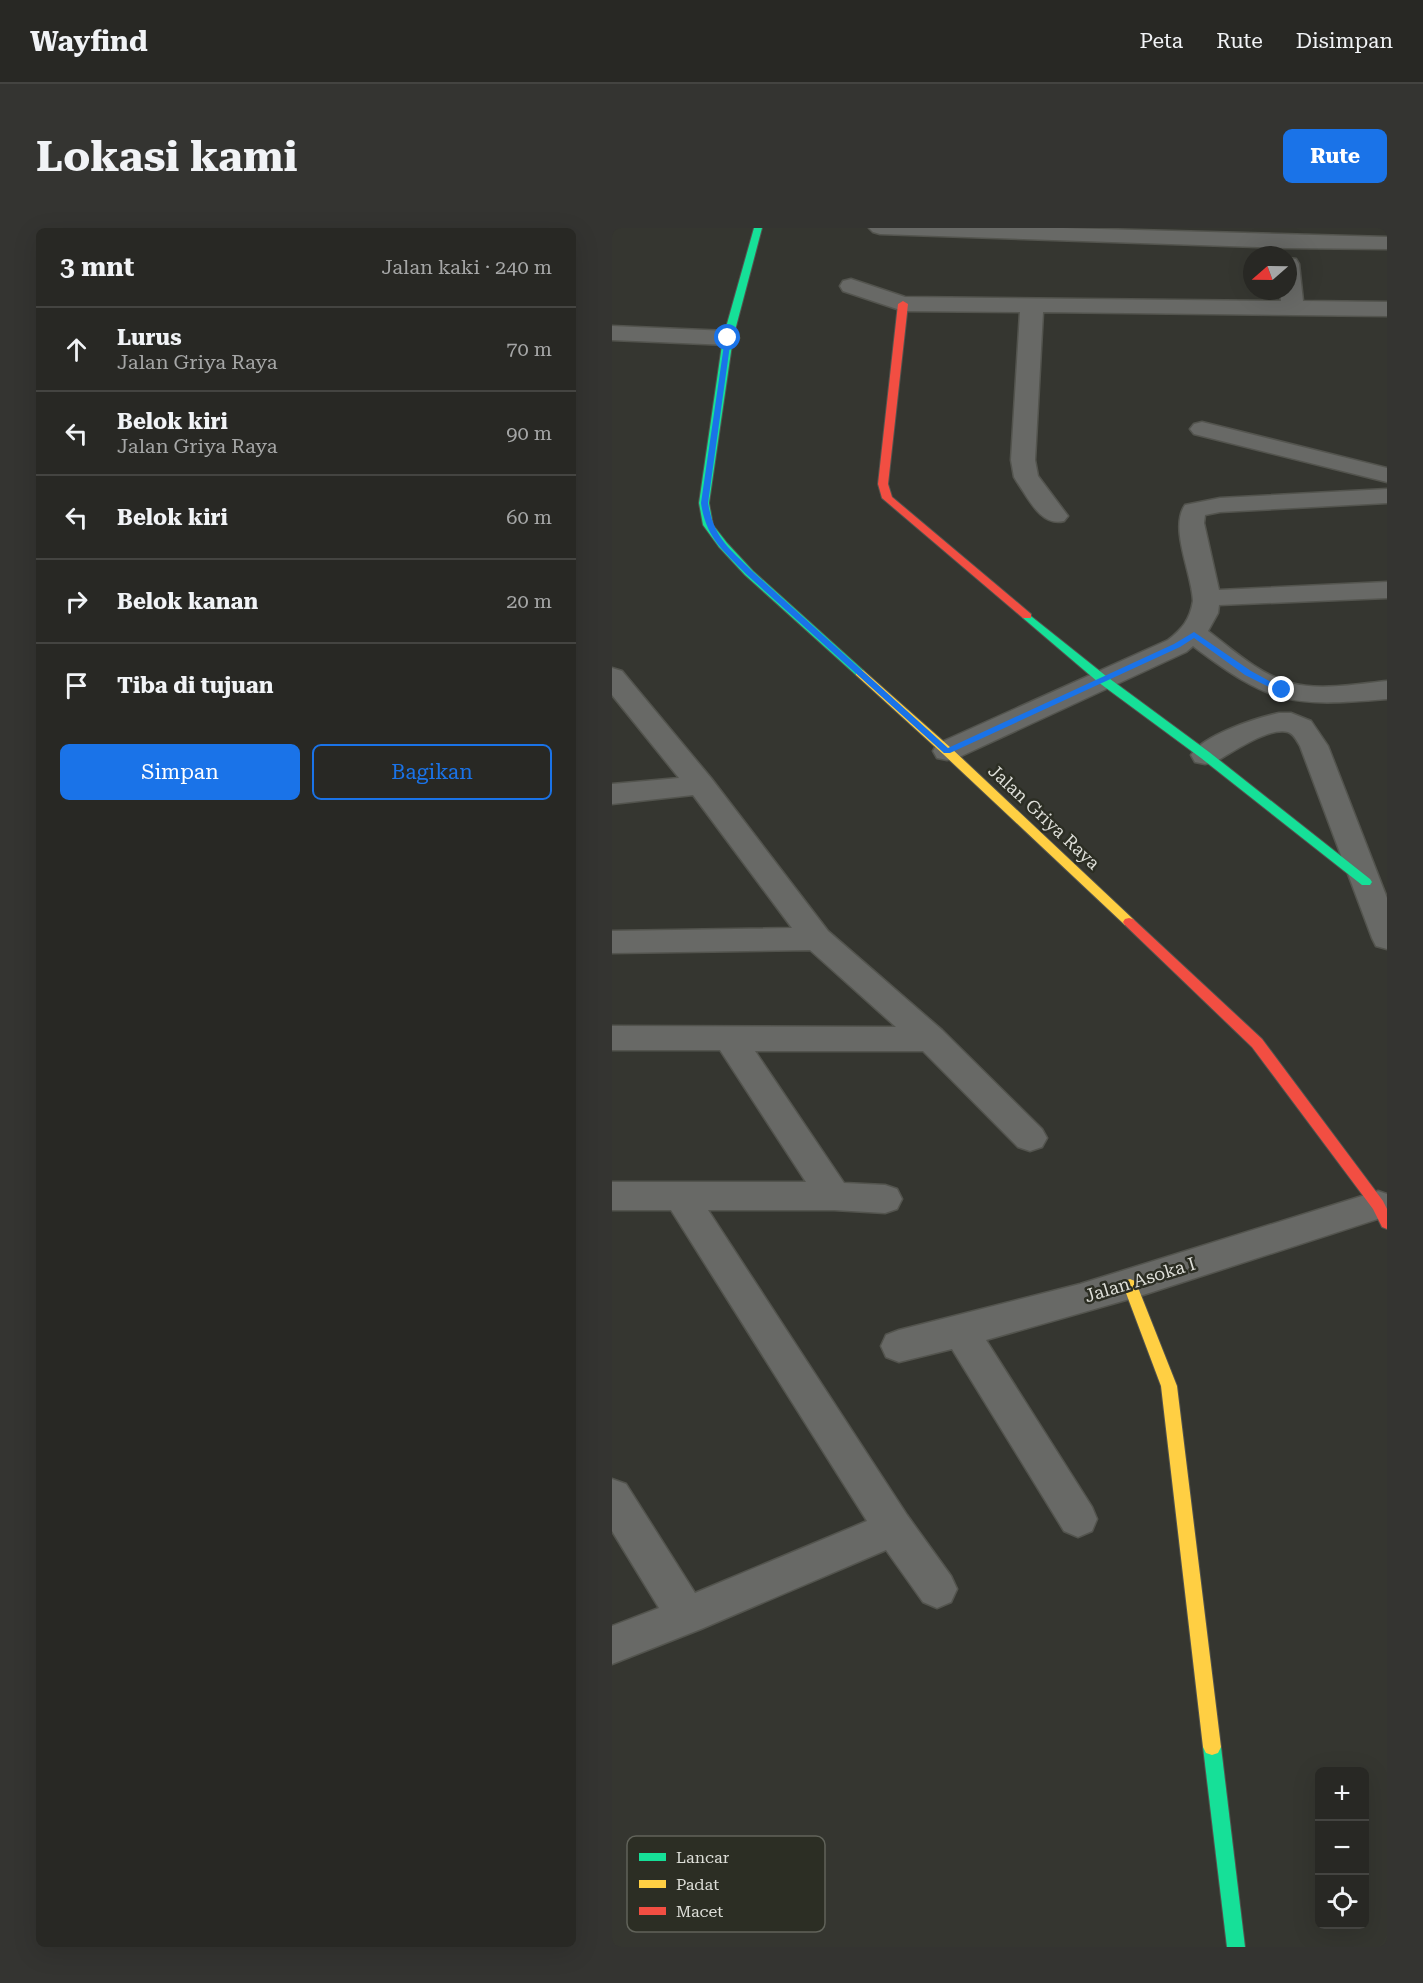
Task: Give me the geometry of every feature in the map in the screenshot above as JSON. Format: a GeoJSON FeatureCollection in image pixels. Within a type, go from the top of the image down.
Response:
{"type":"FeatureCollection","features":[{"type":"Feature","properties":{"kind":"street","name":"Jalan Griya Raya"},"geometry":{"type":"LineString","coordinates":[[758,228],[728,338],[704,503],[708,525],[749,573],[947,751],[1257,1043],[1382,1214]]}},
{"type":"Feature","properties":{"kind":"street"},"geometry":{"type":"LineString","coordinates":[[880,228],[1285,242],[1387,243]]}},
{"type":"Feature","properties":{"kind":"street"},"geometry":{"type":"LineString","coordinates":[[851,286],[903,304],[1387,309]]}},
{"type":"Feature","properties":{"kind":"street"},"geometry":{"type":"LineString","coordinates":[[1292,300],[1293,309]]}},
{"type":"Feature","properties":{"kind":"street"},"geometry":{"type":"LineString","coordinates":[[903,304],[884,484],[885,495],[898,509],[1102,679],[1205,755],[1366,882]]}},
{"type":"Feature","properties":{"kind":"street"},"geometry":{"type":"LineString","coordinates":[[1032,304],[1023,460],[1026,477],[1055,516]]}},
{"type":"Feature","properties":{"kind":"street"},"geometry":{"type":"LineString","coordinates":[[612,333],[728,338]]}},
{"type":"Feature","properties":{"kind":"street"},"geometry":{"type":"LineString","coordinates":[[1202,429],[1387,475]]}},
{"type":"Feature","properties":{"kind":"street"},"geometry":{"type":"LineString","coordinates":[[947,751],[1177,646],[1194,634],[1209,598],[1191,532],[1194,510],[1220,505],[1387,496]]}},
{"type":"Feature","properties":{"kind":"street"},"geometry":{"type":"LineString","coordinates":[[1209,598],[1387,590]]}},
{"type":"Feature","properties":{"kind":"street"},"geometry":{"type":"LineString","coordinates":[[1194,634],[1248,673],[1282,690],[1305,695],[1387,690]]}},
{"type":"Feature","properties":{"kind":"street"},"geometry":{"type":"LineString","coordinates":[[612,677],[701,785],[817,939],[931,1039],[1030,1138]]}},
{"type":"Feature","properties":{"kind":"street"},"geometry":{"type":"LineString","coordinates":[[1205,755],[1273,722],[1292,723],[1300,727],[1314,746],[1387,938]]}},
{"type":"Feature","properties":{"kind":"street"},"geometry":{"type":"LineString","coordinates":[[612,794],[701,785]]}},
{"type":"Feature","properties":{"kind":"street"},"geometry":{"type":"LineString","coordinates":[[612,942],[817,939]]}},
{"type":"Feature","properties":{"kind":"street"},"geometry":{"type":"LineString","coordinates":[[612,1038],[931,1039]]}},
{"type":"Feature","properties":{"kind":"street"},"geometry":{"type":"LineString","coordinates":[[730,1039],[834,1196]]}},
{"type":"Feature","properties":{"kind":"street"},"geometry":{"type":"LineString","coordinates":[[680,1195],[893,1527],[937,1588]]}},
{"type":"Feature","properties":{"kind":"street"},"geometry":{"type":"LineString","coordinates":[[612,1196],[834,1196],[885,1199]]}},
{"type":"Feature","properties":{"kind":"street","name":"Jalan Asoka I"},"geometry":{"type":"LineString","coordinates":[[899,1346],[961,1332],[1382,1214]]}},
{"type":"Feature","properties":{"kind":"street"},"geometry":{"type":"LineString","coordinates":[[1130,1285],[1169,1386],[1236,1947]]}},
{"type":"Feature","properties":{"kind":"street"},"geometry":{"type":"LineString","coordinates":[[961,1332],[1078,1519]]}},
{"type":"Feature","properties":{"kind":"street"},"geometry":{"type":"LineString","coordinates":[[613,1498],[687,1616]]}},
{"type":"Feature","properties":{"kind":"street"},"geometry":{"type":"LineString","coordinates":[[612,1645],[687,1616],[893,1527]]}},
{"type":"Feature","properties":{"kind":"traffic: fast"},"geometry":{"type":"LineString","coordinates":[[758,228],[728,338],[704,503],[708,525],[749,573],[860,673]]}},
{"type":"Feature","properties":{"kind":"traffic: fast"},"geometry":{"type":"LineString","coordinates":[[1027,616],[1102,679],[1205,755],[1366,882]]}},
{"type":"Feature","properties":{"kind":"traffic: fast"},"geometry":{"type":"LineString","coordinates":[[1212,1747],[1236,1947]]}},
{"type":"Feature","properties":{"kind":"traffic: slow"},"geometry":{"type":"LineString","coordinates":[[860,673],[947,751],[1129,922]]}},
{"type":"Feature","properties":{"kind":"traffic: slow"},"geometry":{"type":"LineString","coordinates":[[1130,1285],[1169,1386],[1212,1747]]}},
{"type":"Feature","properties":{"kind":"traffic: jam"},"geometry":{"type":"LineString","coordinates":[[903,304],[883,484],[887,498],[1027,616]]}},
{"type":"Feature","properties":{"kind":"traffic: jam"},"geometry":{"type":"LineString","coordinates":[[1129,922],[1257,1043],[1378,1205],[1387,1223]]}},
{"type":"Feature","properties":{"kind":"route"},"geometry":{"type":"LineString","coordinates":[[728,338],[704,503],[708,525],[749,573],[947,751],[1177,646],[1194,634],[1248,673],[1282,690]]}}]}
